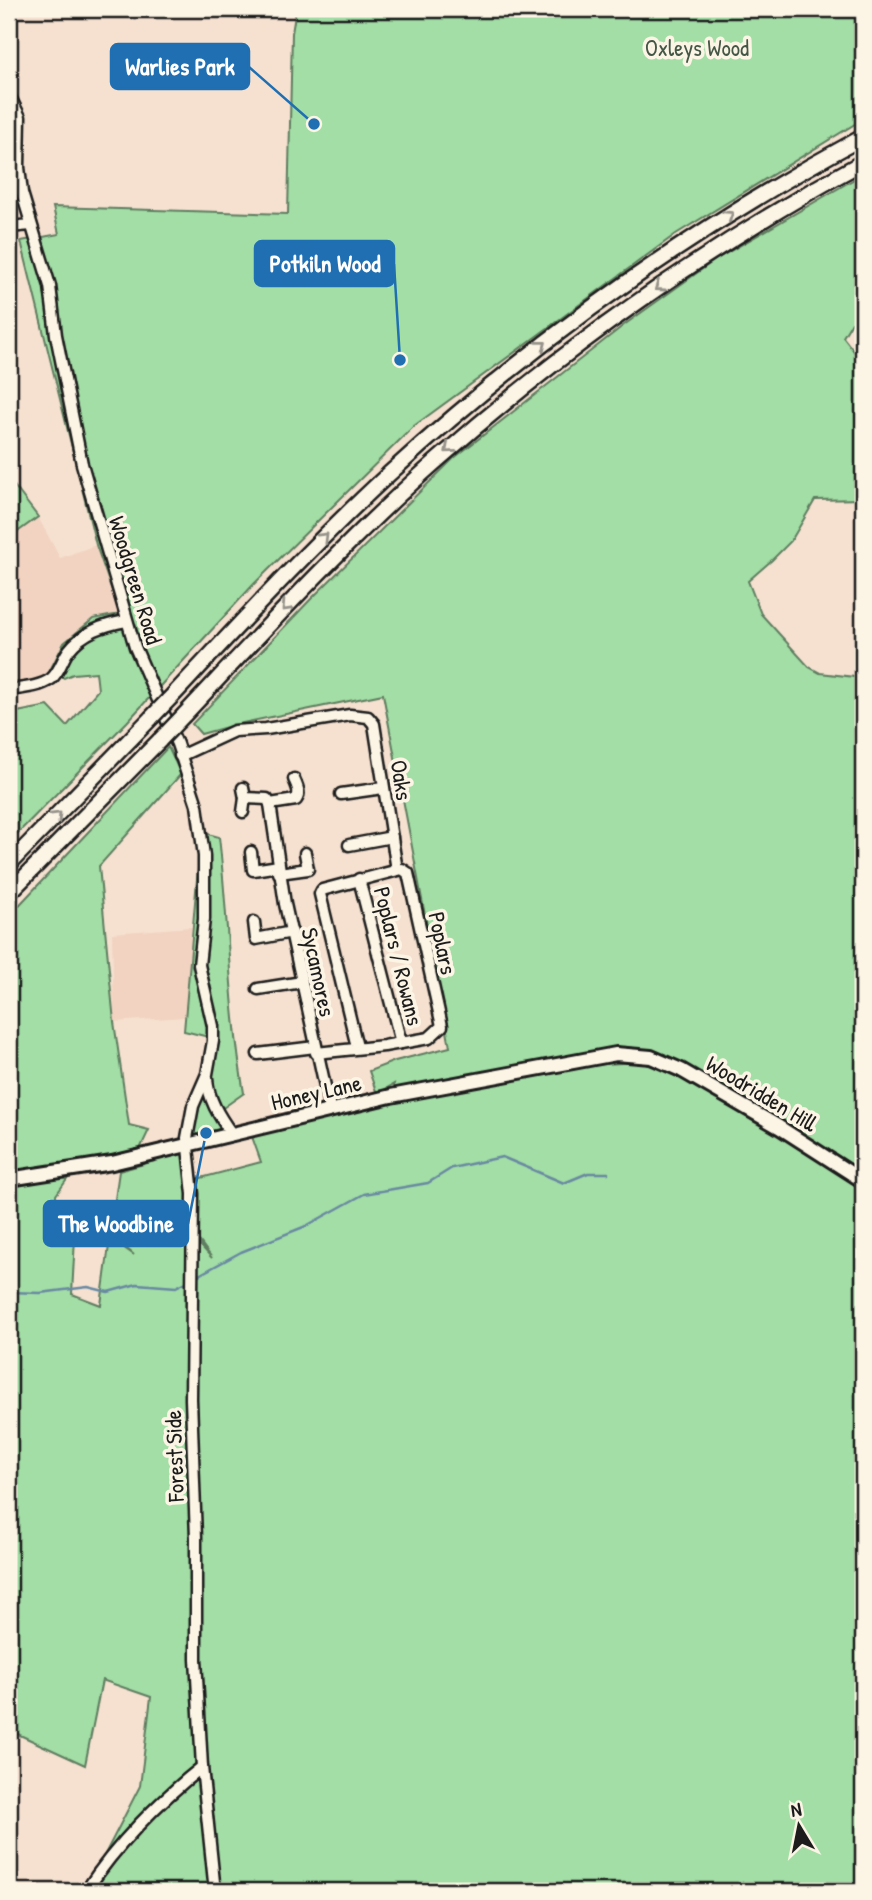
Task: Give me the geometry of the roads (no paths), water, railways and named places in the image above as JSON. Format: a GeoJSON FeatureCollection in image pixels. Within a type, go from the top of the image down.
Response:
{"type":"FeatureCollection","features":[{"type":"Feature","properties":{"kind":"highway"},"geometry":{"type":"LineString","coordinates":[[9,864],[365,497],[497,380],[648,267],[761,195],[863,137]]}},
{"type":"Feature","properties":{"kind":"highway"},"geometry":{"type":"LineString","coordinates":[[9,892],[160,740],[305,587],[442,456],[536,377],[679,272],[863,162]]}},
{"type":"Feature","properties":{"kind":"highway"},"geometry":{"type":"LineString","coordinates":[[9,902],[36,867]]}},
{"type":"Feature","properties":{"kind":"main road","name":"Honey Lane"},"geometry":{"type":"LineString","coordinates":[[9,1179],[112,1164],[330,1110],[616,1054],[635,1054]]}},
{"type":"Feature","properties":{"kind":"main road","name":"Woodridden Hill"},"geometry":{"type":"LineString","coordinates":[[635,1054],[651,1057],[681,1070],[790,1134],[863,1181]]}},
{"type":"Feature","properties":{"kind":"street","name":"Woodgreen Road"},"geometry":{"type":"LineString","coordinates":[[9,95],[20,117],[19,167],[22,193],[50,286],[56,335],[82,464],[126,621],[197,805],[204,856],[204,919],[199,965],[213,1027],[211,1059],[193,1106],[188,1145]]}},
{"type":"Feature","properties":{"kind":"street"},"geometry":{"type":"LineString","coordinates":[[9,227],[31,225]]}},
{"type":"Feature","properties":{"kind":"street"},"geometry":{"type":"LineString","coordinates":[[9,690],[43,684],[55,677],[69,650],[86,635],[100,626],[126,621]]}},
{"type":"Feature","properties":{"kind":"street","name":"Oaks"},"geometry":{"type":"LineString","coordinates":[[180,756],[234,731],[266,729],[350,715],[368,718],[374,724],[397,870]]}},
{"type":"Feature","properties":{"kind":"street"},"geometry":{"type":"LineString","coordinates":[[243,812],[244,793],[267,799],[270,804],[296,800],[299,790],[294,779]]}},
{"type":"Feature","properties":{"kind":"street"},"geometry":{"type":"LineString","coordinates":[[341,794],[383,788]]}},
{"type":"Feature","properties":{"kind":"street","name":"Sycamores"},"geometry":{"type":"LineString","coordinates":[[270,804],[285,904],[330,1110]]}},
{"type":"Feature","properties":{"kind":"street"},"geometry":{"type":"LineString","coordinates":[[349,845],[392,837]]}},
{"type":"Feature","properties":{"kind":"street"},"geometry":{"type":"LineString","coordinates":[[251,852],[253,870],[308,869],[305,853]]}},
{"type":"Feature","properties":{"kind":"street","name":"Poplars"},"geometry":{"type":"LineString","coordinates":[[397,870],[402,869],[408,873],[442,1026],[429,1038],[401,1043]]}},
{"type":"Feature","properties":{"kind":"street"},"geometry":{"type":"LineString","coordinates":[[357,1047],[320,894],[322,890],[397,870]]}},
{"type":"Feature","properties":{"kind":"street","name":"Poplars / Rowans"},"geometry":{"type":"LineString","coordinates":[[359,879],[401,1043]]}},
{"type":"Feature","properties":{"kind":"street"},"geometry":{"type":"LineString","coordinates":[[254,922],[257,939],[292,932]]}},
{"type":"Feature","properties":{"kind":"street"},"geometry":{"type":"LineString","coordinates":[[258,989],[302,982]]}},
{"type":"Feature","properties":{"kind":"street"},"geometry":{"type":"LineString","coordinates":[[258,1054],[401,1043]]}},
{"type":"Feature","properties":{"kind":"street","name":"Woodgreen Road"},"geometry":{"type":"LineString","coordinates":[[207,1074],[209,1094],[231,1133]]}},
{"type":"Feature","properties":{"kind":"street","name":"Forest Side"},"geometry":{"type":"LineString","coordinates":[[188,1145],[193,1194],[191,1399],[196,1538],[196,1659],[202,1767],[214,1882],[218,1891]]}},
{"type":"Feature","properties":{"kind":"street"},"geometry":{"type":"LineString","coordinates":[[86,1891],[117,1850],[172,1793],[202,1767]]}},
{"type":"Feature","properties":{"kind":"waterway"},"geometry":{"type":"LineString","coordinates":[[197,1276],[241,1252],[306,1226],[364,1194],[428,1183],[452,1168],[502,1157],[564,1183],[588,1173],[608,1173]]}},
{"type":"Feature","properties":{"kind":"waterway"},"geometry":{"type":"LineString","coordinates":[[9,1292],[40,1293],[88,1287],[108,1292],[137,1284],[176,1287],[188,1281]]}},
{"type":"Feature","properties":{"kind":"place","name":"Warlies Park"},"geometry":{"type":"Point","coordinates":[314,124]}},
{"type":"Feature","properties":{"kind":"place","name":"Potkiln Wood"},"geometry":{"type":"Point","coordinates":[400,360]}},
{"type":"Feature","properties":{"kind":"place","name":"The Woodbine"},"geometry":{"type":"Point","coordinates":[206,1133]}},
{"type":"Feature","properties":{"kind":"park label","name":"Oxleys Wood"},"geometry":{"type":"Point","coordinates":[697,47]}}]}
